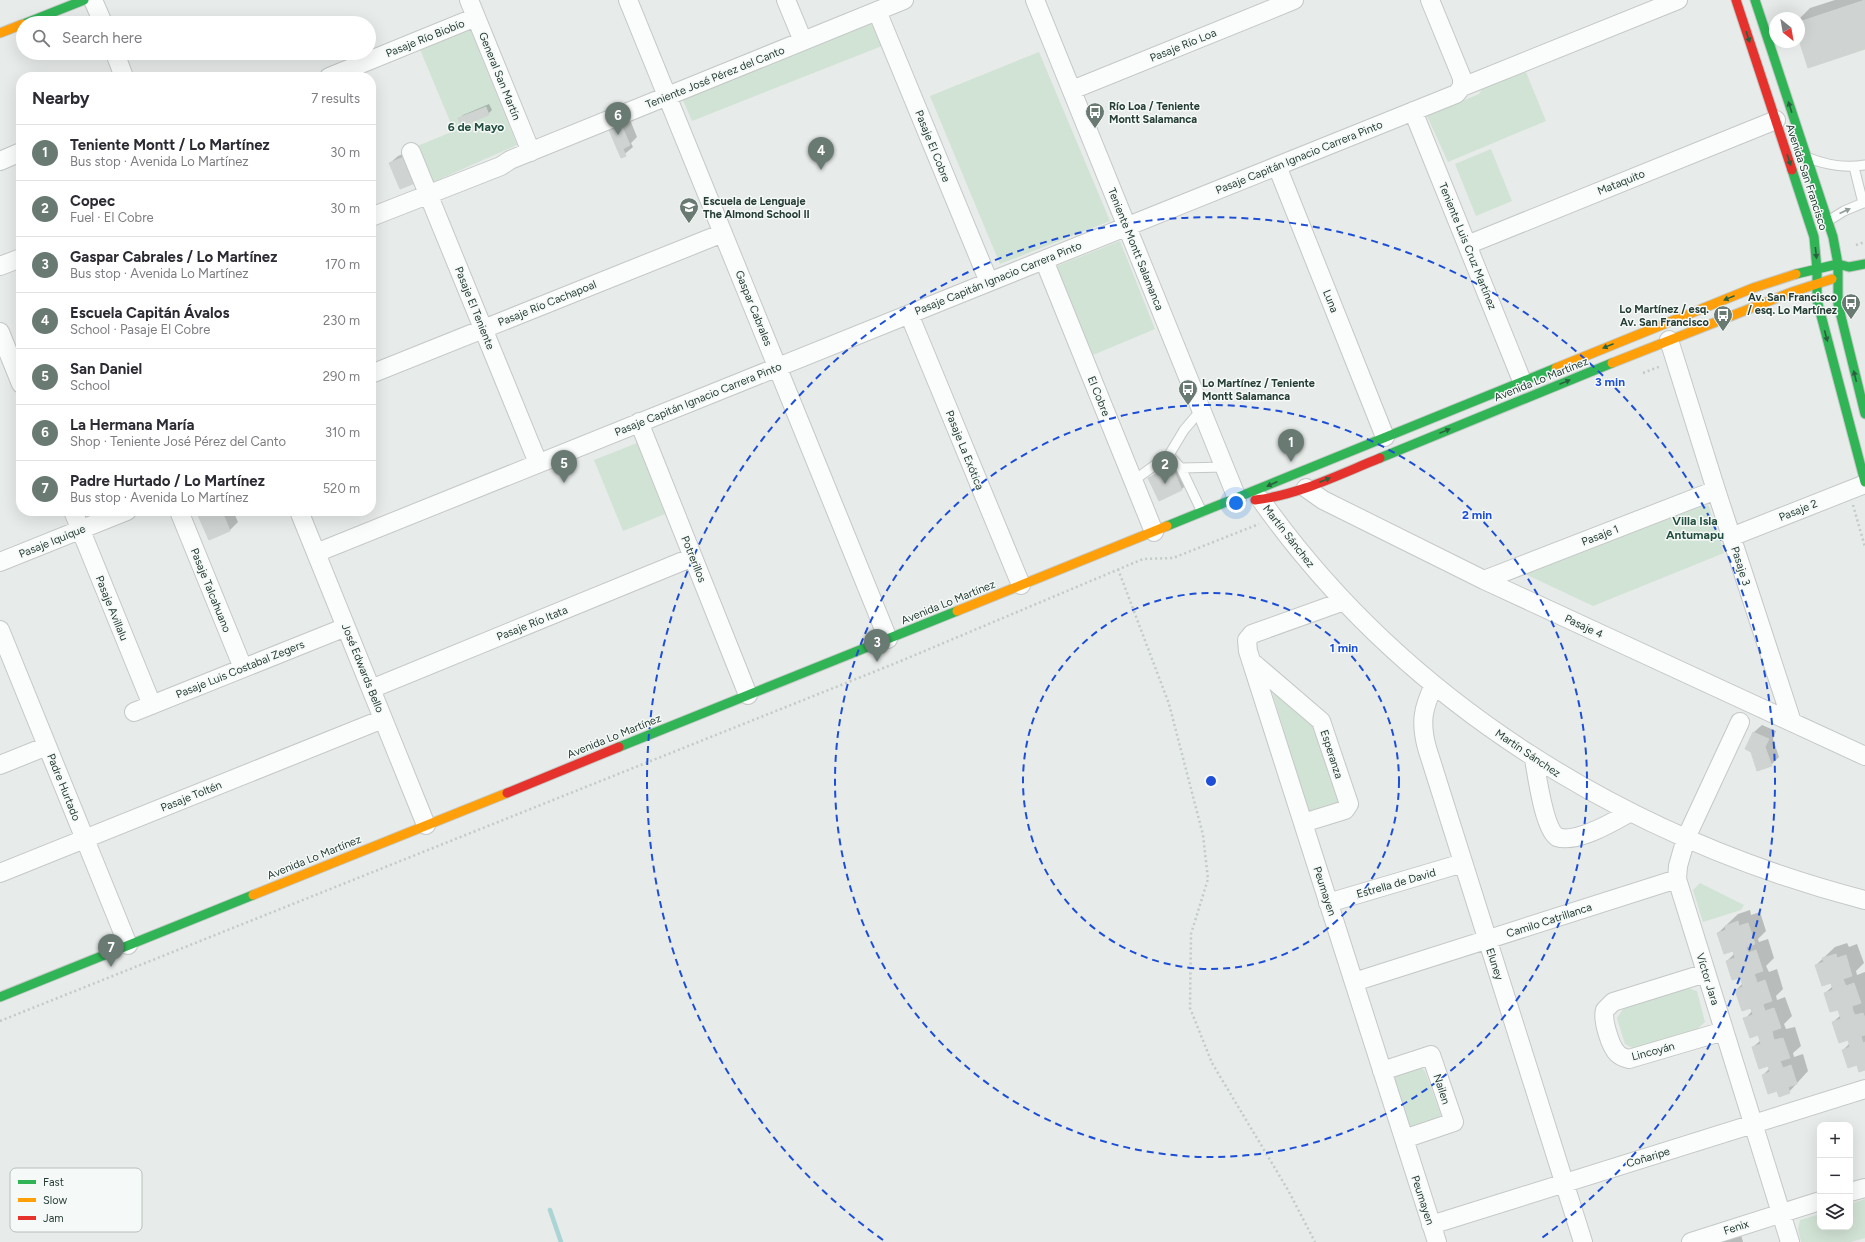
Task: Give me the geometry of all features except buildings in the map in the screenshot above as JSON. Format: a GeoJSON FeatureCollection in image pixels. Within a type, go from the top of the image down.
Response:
{"type":"FeatureCollection","features":[{"type":"Feature","properties":{"kind":"main road"},"geometry":{"type":"LineString","coordinates":[[44,16],[84,0]]}},
{"type":"Feature","properties":{"kind":"main road","name":"Avenida San Francisco"},"geometry":{"type":"LineString","coordinates":[[1736,0],[1814,237],[1817,270],[1816,294],[1818,308],[1865,483]]}},
{"type":"Feature","properties":{"kind":"main road","name":"Avenida San Francisco"},"geometry":{"type":"LineString","coordinates":[[1755,0],[1833,236],[1838,264],[1839,276],[1837,297],[1840,316],[1865,414]]}},
{"type":"Feature","properties":{"kind":"main road"},"geometry":{"type":"LineString","coordinates":[[0,33],[16,27]]}},
{"type":"Feature","properties":{"kind":"main road"},"geometry":{"type":"LineString","coordinates":[[1838,264],[1849,267],[1865,264]]}},
{"type":"Feature","properties":{"kind":"main road","name":"Avenida Lo Martínez"},"geometry":{"type":"LineString","coordinates":[[0,997],[1154,532],[1753,288],[1792,275],[1838,264]]}},
{"type":"Feature","properties":{"kind":"main road","name":"Avenida Lo Martínez"},"geometry":{"type":"LineString","coordinates":[[1237,498],[1261,500],[1306,488],[1669,340],[1792,292],[1839,276],[1849,267]]}},
{"type":"Feature","properties":{"kind":"street"},"geometry":{"type":"LineString","coordinates":[[94,0],[100,16]]}},
{"type":"Feature","properties":{"kind":"street","name":"General San Martín"},"geometry":{"type":"LineString","coordinates":[[469,0],[531,152]]}},
{"type":"Feature","properties":{"kind":"street","name":"Gaspar Cabrales"},"geometry":{"type":"LineString","coordinates":[[628,0],[888,639]]}},
{"type":"Feature","properties":{"kind":"street"},"geometry":{"type":"LineString","coordinates":[[786,0],[803,41]]}},
{"type":"Feature","properties":{"kind":"street","name":"Teniente José Pérez del Canto"},"geometry":{"type":"LineString","coordinates":[[376,215],[501,166],[510,160],[904,0]]}},
{"type":"Feature","properties":{"kind":"street","name":"Teniente Montt Salamanca"},"geometry":{"type":"LineString","coordinates":[[1035,0],[1237,498]]}},
{"type":"Feature","properties":{"kind":"street","name":"Pasaje Río Loa"},"geometry":{"type":"LineString","coordinates":[[1072,90],[1294,0]]}},
{"type":"Feature","properties":{"kind":"street"},"geometry":{"type":"LineString","coordinates":[[1430,0],[1462,78],[1462,87]]}},
{"type":"Feature","properties":{"kind":"street","name":"Pasaje Capitán Ignacio Carrera Pinto"},"geometry":{"type":"LineString","coordinates":[[316,553],[1456,94],[1462,87],[1678,0]]}},
{"type":"Feature","properties":{"kind":"street","name":"Pasaje El Cobre"},"geometry":{"type":"LineString","coordinates":[[877,11],[989,282]]}},
{"type":"Feature","properties":{"kind":"street","name":"Pasaje Río Biobío"},"geometry":{"type":"LineString","coordinates":[[376,58],[476,17]]}},
{"type":"Feature","properties":{"kind":"street"},"geometry":{"type":"LineString","coordinates":[[118,60],[122,72]]}},
{"type":"Feature","properties":{"kind":"street","name":"Pasaje Río Biobío"},"geometry":{"type":"LineString","coordinates":[[342,72],[371,60]]}},
{"type":"Feature","properties":{"kind":"street","name":"Teniente Luis Cruz Martínez"},"geometry":{"type":"LineString","coordinates":[[1414,111],[1522,381]]}},
{"type":"Feature","properties":{"kind":"street","name":"Mataquito"},"geometry":{"type":"LineString","coordinates":[[1467,245],[1776,120]]}},
{"type":"Feature","properties":{"kind":"street","name":"Pasaje El Teniente"},"geometry":{"type":"LineString","coordinates":[[411,152],[538,463]]}},
{"type":"Feature","properties":{"kind":"street"},"geometry":{"type":"LineString","coordinates":[[0,161],[16,154]]}},
{"type":"Feature","properties":{"kind":"street","name":"Luna"},"geometry":{"type":"LineString","coordinates":[[1277,166],[1385,437]]}},
{"type":"Feature","properties":{"kind":"street","name":"Pasaje Río Cachapoal"},"geometry":{"type":"LineString","coordinates":[[376,372],[723,233]]}},
{"type":"Feature","properties":{"kind":"street"},"geometry":{"type":"LineString","coordinates":[[0,266],[16,260]]}},
{"type":"Feature","properties":{"kind":"street","name":"El Cobre"},"geometry":{"type":"LineString","coordinates":[[1044,260],[1154,532]]}},
{"type":"Feature","properties":{"kind":"street","name":"Pasaje La Exótica"},"geometry":{"type":"LineString","coordinates":[[909,314],[1021,585]]}},
{"type":"Feature","properties":{"kind":"street"},"geometry":{"type":"LineString","coordinates":[[0,332],[16,372]]}},
{"type":"Feature","properties":{"kind":"street","name":"Pasaje 3"},"geometry":{"type":"LineString","coordinates":[[1669,340],[1731,537],[1792,722]]}},
{"type":"Feature","properties":{"kind":"street","name":"Potrerillos"},"geometry":{"type":"LineString","coordinates":[[639,422],[748,695]]}},
{"type":"Feature","properties":{"kind":"street","name":"Pasaje 2"},"geometry":{"type":"LineString","coordinates":[[1731,537],[1865,483]]}},
{"type":"Feature","properties":{"kind":"street","name":"Pasaje 4"},"geometry":{"type":"LineString","coordinates":[[1306,488],[1323,500],[1484,580],[1865,756]]}},
{"type":"Feature","properties":{"kind":"street","name":"Pasaje 1"},"geometry":{"type":"LineString","coordinates":[[1484,580],[1716,490]]}},
{"type":"Feature","properties":{"kind":"street","name":"Martín Sánchez"},"geometry":{"type":"LineString","coordinates":[[1261,500],[1274,519],[1321,576],[1378,635],[1434,685],[1534,759],[1591,793],[1629,813],[1686,838],[1772,872],[1865,900]]}},
{"type":"Feature","properties":{"kind":"street","name":"Pasaje Avillalu"},"geometry":{"type":"LineString","coordinates":[[75,516],[152,705]]}},
{"type":"Feature","properties":{"kind":"street","name":"Pasaje Iquique"},"geometry":{"type":"LineString","coordinates":[[0,562],[115,516]]}},
{"type":"Feature","properties":{"kind":"street","name":"Pasaje Talcahuano"},"geometry":{"type":"LineString","coordinates":[[181,516],[243,668]]}},
{"type":"Feature","properties":{"kind":"street","name":"José Edwards Bello"},"geometry":{"type":"LineString","coordinates":[[301,516],[426,825]]}},
{"type":"Feature","properties":{"kind":"street","name":"Pasaje Río Itata"},"geometry":{"type":"LineString","coordinates":[[371,689],[693,557]]}},
{"type":"Feature","properties":{"kind":"street","name":"Peumayen"},"geometry":{"type":"LineString","coordinates":[[1344,601],[1252,634],[1247,640],[1251,660],[1437,1242]]}},
{"type":"Feature","properties":{"kind":"street","name":"Pasaje Luis Costabal Zegers"},"geometry":{"type":"LineString","coordinates":[[134,712],[346,627]]}},
{"type":"Feature","properties":{"kind":"street","name":"Padre Hurtado"},"geometry":{"type":"LineString","coordinates":[[0,630],[128,945]]}},
{"type":"Feature","properties":{"kind":"street","name":"Esperanza"},"geometry":{"type":"LineString","coordinates":[[1251,660],[1322,721],[1349,804],[1345,810],[1303,823]]}},
{"type":"Feature","properties":{"kind":"street","name":"Eluney"},"geometry":{"type":"LineString","coordinates":[[1434,685],[1425,704],[1423,715],[1425,742],[1583,1242]]}},
{"type":"Feature","properties":{"kind":"street","name":"Pasaje Toltén"},"geometry":{"type":"LineString","coordinates":[[0,874],[383,719]]}},
{"type":"Feature","properties":{"kind":"street","name":"Víctor Jara"},"geometry":{"type":"LineString","coordinates":[[1740,722],[1686,838],[1678,866],[1677,879],[1790,1242]]}},
{"type":"Feature","properties":{"kind":"street"},"geometry":{"type":"LineString","coordinates":[[0,765],[48,746]]}},
{"type":"Feature","properties":{"kind":"street"},"geometry":{"type":"LineString","coordinates":[[1534,759],[1543,806],[1550,828],[1557,837],[1567,839],[1585,833],[1629,813]]}},
{"type":"Feature","properties":{"kind":"street","name":"Estrella de David"},"geometry":{"type":"LineString","coordinates":[[1328,903],[1463,863]]}},
{"type":"Feature","properties":{"kind":"street","name":"Camilo Catrillanca"},"geometry":{"type":"LineString","coordinates":[[1354,982],[1677,879]]}},
{"type":"Feature","properties":{"kind":"street","name":"Lincoyán"},"geometry":{"type":"LineString","coordinates":[[1706,973],[1613,1002],[1605,1010],[1605,1022],[1614,1049],[1621,1057],[1629,1059],[1724,1031]]}},
{"type":"Feature","properties":{"kind":"street","name":"Nailen"},"geometry":{"type":"LineString","coordinates":[[1382,1071],[1431,1054],[1454,1122],[1404,1139]]}},
{"type":"Feature","properties":{"kind":"street","name":"Coñaripe"},"geometry":{"type":"LineString","coordinates":[[1431,1225],[1865,1089]]}},
{"type":"Feature","properties":{"kind":"street"},"geometry":{"type":"LineString","coordinates":[[1853,1191],[1865,1188]]}},
{"type":"Feature","properties":{"kind":"street","name":"Fenix"},"geometry":{"type":"LineString","coordinates":[[1691,1242],[1781,1212],[1817,1202]]}},
{"type":"Feature","properties":{"kind":"lane"},"geometry":{"type":"LineString","coordinates":[[1806,157],[1821,162],[1854,167],[1865,165]]}},
{"type":"Feature","properties":{"kind":"lane"},"geometry":{"type":"LineString","coordinates":[[1828,221],[1837,214],[1864,203],[1854,167]]}},
{"type":"Feature","properties":{"kind":"lane"},"geometry":{"type":"LineString","coordinates":[[1134,481],[1169,455],[1184,430],[1201,410]]}},
{"type":"Feature","properties":{"kind":"lane"},"geometry":{"type":"LineString","coordinates":[[1169,455],[1181,468],[1203,512]]}},
{"type":"Feature","properties":{"kind":"lane"},"geometry":{"type":"LineString","coordinates":[[1181,468],[1225,467]]}},
{"type":"Feature","properties":{"kind":"path"},"geometry":{"type":"LineString","coordinates":[[1638,374],[1675,360]]}},
{"type":"Feature","properties":{"kind":"path"},"geometry":{"type":"LineString","coordinates":[[0,1021],[896,663],[1143,558],[1173,558],[1274,519]]}},
{"type":"Feature","properties":{"kind":"path"},"geometry":{"type":"LineString","coordinates":[[1110,549],[1169,704],[1203,835],[1208,879],[1191,934],[1190,1008],[1212,1063],[1288,1190],[1315,1242]]}},
{"type":"Feature","properties":{"kind":"green space"},"geometry":{"type":"Polygon","coordinates":[[[872,23],[876,25],[882,46],[692,121],[682,98],[872,23]]]}},
{"type":"Feature","properties":{"kind":"green space"},"geometry":{"type":"Polygon","coordinates":[[[469,26],[517,145],[431,183],[415,147],[454,131],[419,47],[469,26]]]}},
{"type":"Feature","properties":{"kind":"green space"},"geometry":{"type":"Polygon","coordinates":[[[1039,52],[1110,221],[1000,264],[930,96],[1039,52]]]}},
{"type":"Feature","properties":{"kind":"green space"},"geometry":{"type":"Polygon","coordinates":[[[1526,72],[1546,121],[1448,162],[1427,116],[1479,94],[1484,86],[1526,72]]]}},
{"type":"Feature","properties":{"kind":"green space"},"geometry":{"type":"Polygon","coordinates":[[[1491,149],[1512,201],[1476,216],[1455,164],[1491,149]]]}},
{"type":"Feature","properties":{"kind":"green space"},"geometry":{"type":"Polygon","coordinates":[[[1120,241],[1155,329],[1093,355],[1057,266],[1120,241]]]}},
{"type":"Feature","properties":{"kind":"green space"},"geometry":{"type":"Polygon","coordinates":[[[637,443],[665,514],[623,531],[594,460],[637,443]]]}},
{"type":"Feature","properties":{"kind":"green space"},"geometry":{"type":"Polygon","coordinates":[[[1708,504],[1724,553],[1593,606],[1525,574],[1708,504]]]}},
{"type":"Feature","properties":{"kind":"green space"},"geometry":{"type":"Polygon","coordinates":[[[1271,688],[1316,725],[1342,798],[1339,805],[1317,811],[1310,811],[1306,804],[1271,688]]]}},
{"type":"Feature","properties":{"kind":"green space"},"geometry":{"type":"Polygon","coordinates":[[[1700,883],[1744,905],[1741,910],[1703,922],[1693,890],[1700,883]]]}},
{"type":"Feature","properties":{"kind":"green space"},"geometry":{"type":"Polygon","coordinates":[[[1688,988],[1697,991],[1705,1022],[1696,1030],[1636,1050],[1625,1044],[1617,1018],[1624,1008],[1688,988]]]}},
{"type":"Feature","properties":{"kind":"green space"},"geometry":{"type":"Polygon","coordinates":[[[1420,1067],[1425,1071],[1441,1115],[1433,1123],[1409,1131],[1392,1073],[1420,1067]]]}},
{"type":"Feature","properties":{"kind":"green space"},"geometry":{"type":"Polygon","coordinates":[[[1865,1199],[1865,1238],[1851,1242],[1801,1242],[1798,1229],[1800,1220],[1817,1215],[1817,1230],[1853,1230],[1853,1203],[1865,1199]]]}},
{"type":"Feature","properties":{"kind":"waterway"},"geometry":{"type":"LineString","coordinates":[[550,1210],[561,1242]]}},
{"type":"Feature","properties":{"kind":"traffic: fast"},"geometry":{"type":"LineString","coordinates":[[44,16],[84,0]]}},
{"type":"Feature","properties":{"kind":"traffic: fast"},"geometry":{"type":"LineString","coordinates":[[1755,0],[1833,237],[1838,264],[1838,304],[1865,414]]}},
{"type":"Feature","properties":{"kind":"traffic: fast"},"geometry":{"type":"LineString","coordinates":[[1792,170],[1814,237],[1817,270],[1817,300],[1865,482]]}},
{"type":"Feature","properties":{"kind":"traffic: fast"},"geometry":{"type":"LineString","coordinates":[[1796,274],[1838,264],[1849,267],[1865,264]]}},
{"type":"Feature","properties":{"kind":"traffic: fast"},"geometry":{"type":"LineString","coordinates":[[1380,458],[1612,363]]}},
{"type":"Feature","properties":{"kind":"traffic: fast"},"geometry":{"type":"LineString","coordinates":[[1167,526],[1556,368]]}},
{"type":"Feature","properties":{"kind":"traffic: fast"},"geometry":{"type":"LineString","coordinates":[[619,747],[957,611]]}},
{"type":"Feature","properties":{"kind":"traffic: fast"},"geometry":{"type":"LineString","coordinates":[[0,997],[253,895]]}},
{"type":"Feature","properties":{"kind":"traffic: slow"},"geometry":{"type":"LineString","coordinates":[[0,33],[16,27]]}},
{"type":"Feature","properties":{"kind":"traffic: slow"},"geometry":{"type":"LineString","coordinates":[[1556,368],[1753,288],[1796,274]]}},
{"type":"Feature","properties":{"kind":"traffic: slow"},"geometry":{"type":"LineString","coordinates":[[1612,363],[1792,292],[1832,279]]}},
{"type":"Feature","properties":{"kind":"traffic: slow"},"geometry":{"type":"LineString","coordinates":[[957,611],[1167,526]]}},
{"type":"Feature","properties":{"kind":"traffic: slow"},"geometry":{"type":"LineString","coordinates":[[253,895],[507,793]]}},
{"type":"Feature","properties":{"kind":"traffic: jam"},"geometry":{"type":"LineString","coordinates":[[1736,0],[1792,170]]}},
{"type":"Feature","properties":{"kind":"traffic: jam"},"geometry":{"type":"LineString","coordinates":[[1255,500],[1287,494],[1303,489],[1380,458]]}},
{"type":"Feature","properties":{"kind":"traffic: jam"},"geometry":{"type":"LineString","coordinates":[[507,793],[619,747]]}},
{"type":"Feature","properties":{"kind":"place","name":"Río Loa / Teniente Montt Salamanca"},"geometry":{"type":"Point","coordinates":[1095,129]}},
{"type":"Feature","properties":{"kind":"place","name":"La Hermana María"},"geometry":{"type":"Point","coordinates":[618,135]}},
{"type":"Feature","properties":{"kind":"place","name":"Escuela Capitán Ávalos"},"geometry":{"type":"Point","coordinates":[821,170]}},
{"type":"Feature","properties":{"kind":"place","name":"Escuela de Lenguaje The Almond School II"},"geometry":{"type":"Point","coordinates":[689,224]}},
{"type":"Feature","properties":{"kind":"place","name":"Av. San Francisco / esq. Lo Martínez"},"geometry":{"type":"Point","coordinates":[1851,320]}},
{"type":"Feature","properties":{"kind":"place","name":"Lo Martínez / esq. Av. San Francisco"},"geometry":{"type":"Point","coordinates":[1723,332]}},
{"type":"Feature","properties":{"kind":"place","name":"Lo Martínez / Teniente Montt Salamanca"},"geometry":{"type":"Point","coordinates":[1188,406]}},
{"type":"Feature","properties":{"kind":"place","name":"Teniente Montt / Lo Martínez"},"geometry":{"type":"Point","coordinates":[1291,462]}},
{"type":"Feature","properties":{"kind":"place","name":"San Daniel"},"geometry":{"type":"Point","coordinates":[564,483]}},
{"type":"Feature","properties":{"kind":"place","name":"Copec"},"geometry":{"type":"Point","coordinates":[1165,484]}},
{"type":"Feature","properties":{"kind":"place","name":"Gaspar Cabrales / Lo Martínez"},"geometry":{"type":"Point","coordinates":[877,662]}},
{"type":"Feature","properties":{"kind":"place","name":"Padre Hurtado / Lo Martínez"},"geometry":{"type":"Point","coordinates":[111,967]}},
{"type":"Feature","properties":{"kind":"district","name":"6 de Mayo"},"geometry":{"type":"Point","coordinates":[476,127]}},
{"type":"Feature","properties":{"kind":"district","name":"Villa Isla Antumapu"},"geometry":{"type":"Point","coordinates":[1695,528]}}]}
